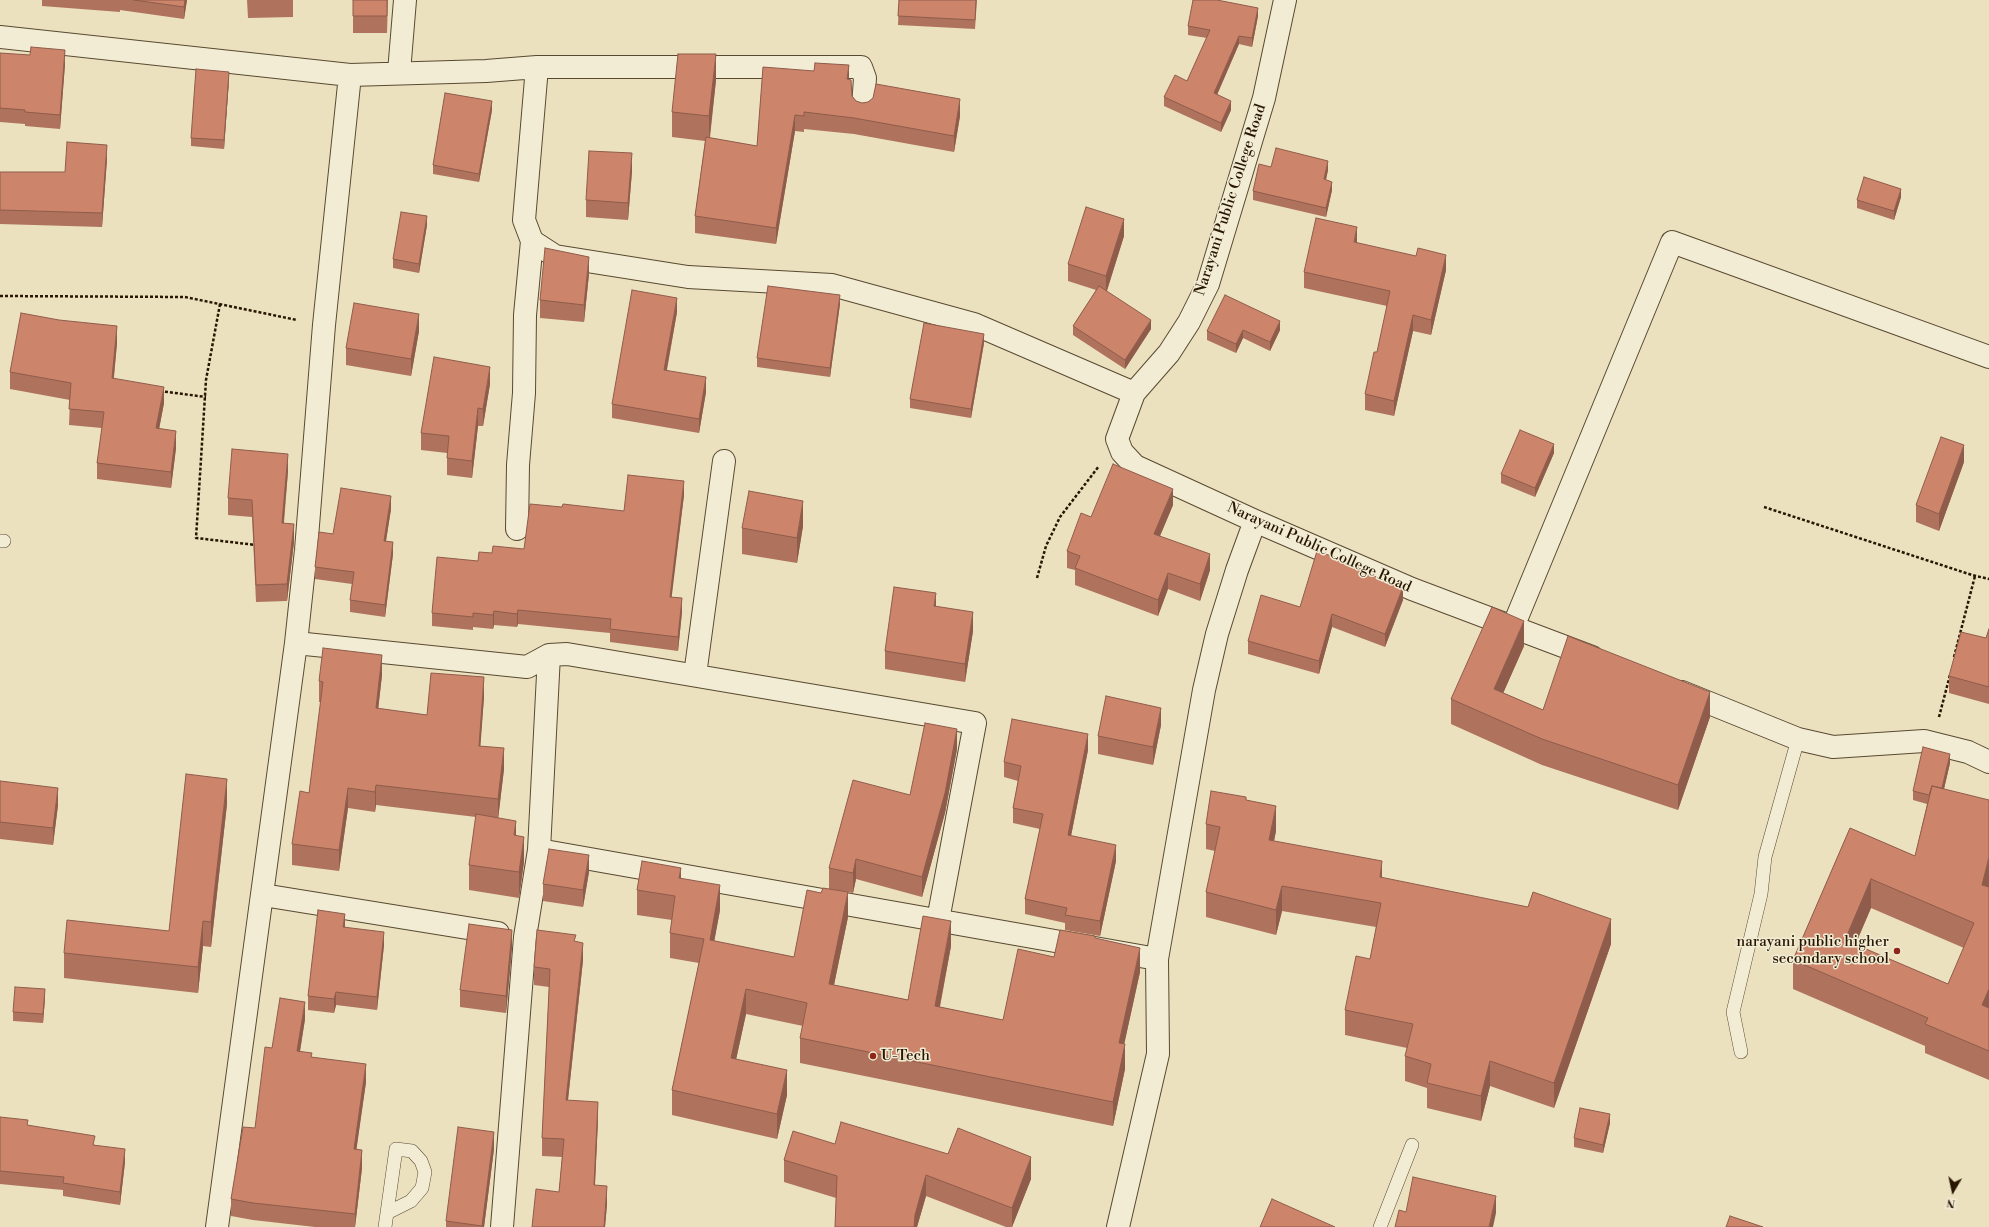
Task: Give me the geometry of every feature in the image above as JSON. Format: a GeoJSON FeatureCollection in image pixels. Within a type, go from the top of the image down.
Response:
{"type":"FeatureCollection","features":[{"type":"Feature","properties":{"kind":"street"},"geometry":{"type":"LineString","coordinates":[[398,72],[405,0]]}},
{"type":"Feature","properties":{"kind":"street","name":"Narayani Public College Road"},"geometry":{"type":"LineString","coordinates":[[1285,0],[1264,98],[1208,284],[1189,322],[1169,353],[1134,393],[1117,439],[1122,452],[1135,466],[1255,521],[1412,589],[1613,665]]}},
{"type":"Feature","properties":{"kind":"street"},"geometry":{"type":"LineString","coordinates":[[0,37],[350,75],[398,72],[486,71],[537,67],[861,67],[866,78],[863,107]]}},
{"type":"Feature","properties":{"kind":"street"},"geometry":{"type":"LineString","coordinates":[[517,529],[518,465],[524,392],[525,315],[532,241],[524,220],[537,67]]}},
{"type":"Feature","properties":{"kind":"street"},"geometry":{"type":"LineString","coordinates":[[217,1227],[296,643],[306,550],[324,325],[350,75]]}},
{"type":"Feature","properties":{"kind":"street"},"geometry":{"type":"LineString","coordinates":[[532,241],[555,256],[688,277],[839,287],[974,324],[1134,393]]}},
{"type":"Feature","properties":{"kind":"street"},"geometry":{"type":"LineString","coordinates":[[1513,627],[1672,242],[1989,357]]}},
{"type":"Feature","properties":{"kind":"street"},"geometry":{"type":"LineString","coordinates":[[696,675],[724,461]]}},
{"type":"Feature","properties":{"kind":"street"},"geometry":{"type":"LineString","coordinates":[[1118,1227],[1158,1054],[1157,959],[1204,690],[1217,634],[1237,570],[1255,521]]}},
{"type":"Feature","properties":{"kind":"street"},"geometry":{"type":"LineString","coordinates":[[296,643],[527,667],[549,655],[567,654],[975,723],[938,920]]}},
{"type":"Feature","properties":{"kind":"street"},"geometry":{"type":"LineString","coordinates":[[502,1227],[525,938],[538,850],[549,655]]}},
{"type":"Feature","properties":{"kind":"street"},"geometry":{"type":"LineString","coordinates":[[1663,684],[1798,739],[1833,747],[1924,741],[1968,752],[1989,762]]}},
{"type":"Feature","properties":{"kind":"street"},"geometry":{"type":"LineString","coordinates":[[538,850],[1157,959]]}},
{"type":"Feature","properties":{"kind":"street"},"geometry":{"type":"LineString","coordinates":[[263,895],[525,938]]}},
{"type":"Feature","properties":{"kind":"lane"},"geometry":{"type":"LineString","coordinates":[[1741,1052],[1733,1012],[1761,894],[1765,857],[1798,739]]}},
{"type":"Feature","properties":{"kind":"lane"},"geometry":{"type":"LineString","coordinates":[[1380,1227],[1412,1145]]}},
{"type":"Feature","properties":{"kind":"lane"},"geometry":{"type":"LineString","coordinates":[[385,1227],[396,1149],[412,1150],[421,1161],[425,1172],[422,1188],[411,1201],[387,1213]]}},
{"type":"Feature","properties":{"kind":"path"},"geometry":{"type":"LineString","coordinates":[[0,296],[185,297],[324,325]]}},
{"type":"Feature","properties":{"kind":"path"},"geometry":{"type":"LineString","coordinates":[[220,304],[206,380],[196,538],[259,545]]}},
{"type":"Feature","properties":{"kind":"path"},"geometry":{"type":"LineString","coordinates":[[155,390],[206,397]]}},
{"type":"Feature","properties":{"kind":"path"},"geometry":{"type":"LineString","coordinates":[[1037,578],[1046,546],[1060,517],[1096,470],[1117,439]]}},
{"type":"Feature","properties":{"kind":"path"},"geometry":{"type":"LineString","coordinates":[[1764,507],[1975,576],[1989,579]]}},
{"type":"Feature","properties":{"kind":"path"},"geometry":{"type":"LineString","coordinates":[[1954,659],[1975,576]]}},
{"type":"Feature","properties":{"kind":"path"},"geometry":{"type":"LineString","coordinates":[[1932,743],[1950,674]]}},
{"type":"Feature","properties":{"kind":"building"},"geometry":{"type":"Polygon","coordinates":[[[134,0],[185,0],[184,7],[134,0]]]}},
{"type":"Feature","properties":{"kind":"building"},"geometry":{"type":"Polygon","coordinates":[[[353,0],[387,0],[387,16],[353,16],[353,0]]]}},
{"type":"Feature","properties":{"kind":"building"},"geometry":{"type":"Polygon","coordinates":[[[899,0],[976,0],[975,20],[898,16],[899,0]]]}},
{"type":"Feature","properties":{"kind":"building"},"geometry":{"type":"Polygon","coordinates":[[[1193,0],[1217,0],[1258,8],[1252,38],[1239,36],[1214,93],[1231,101],[1221,123],[1164,97],[1175,75],[1187,81],[1210,30],[1188,26],[1193,0]]]}},
{"type":"Feature","properties":{"kind":"building"},"geometry":{"type":"Polygon","coordinates":[[[31,47],[65,50],[60,115],[0,108],[0,53],[30,55],[31,47]]]}},
{"type":"Feature","properties":{"kind":"building"},"geometry":{"type":"Polygon","coordinates":[[[678,54],[716,54],[709,116],[672,112],[678,54]]]}},
{"type":"Feature","properties":{"kind":"building"},"geometry":{"type":"Polygon","coordinates":[[[815,63],[849,65],[847,79],[851,80],[852,96],[856,101],[862,103],[868,102],[873,98],[876,84],[960,99],[954,136],[854,118],[804,112],[804,116],[795,115],[776,228],[695,216],[706,137],[757,146],[763,67],[814,71],[815,63]]]}},
{"type":"Feature","properties":{"kind":"building"},"geometry":{"type":"Polygon","coordinates":[[[196,69],[229,72],[224,140],[191,138],[196,69]]]}},
{"type":"Feature","properties":{"kind":"building"},"geometry":{"type":"Polygon","coordinates":[[[445,93],[492,101],[479,174],[433,165],[445,93]]]}},
{"type":"Feature","properties":{"kind":"building"},"geometry":{"type":"Polygon","coordinates":[[[67,142],[107,145],[102,213],[0,210],[0,172],[65,172],[67,142]]]}},
{"type":"Feature","properties":{"kind":"building"},"geometry":{"type":"Polygon","coordinates":[[[1276,148],[1328,161],[1324,179],[1332,182],[1326,208],[1253,191],[1259,164],[1271,167],[1276,148]]]}},
{"type":"Feature","properties":{"kind":"building"},"geometry":{"type":"Polygon","coordinates":[[[589,151],[632,153],[628,203],[586,200],[589,151]]]}},
{"type":"Feature","properties":{"kind":"building"},"geometry":{"type":"Polygon","coordinates":[[[1864,177],[1901,189],[1894,211],[1857,200],[1864,177]]]}},
{"type":"Feature","properties":{"kind":"building"},"geometry":{"type":"Polygon","coordinates":[[[1086,207],[1124,219],[1106,276],[1068,264],[1086,207]]]}},
{"type":"Feature","properties":{"kind":"building"},"geometry":{"type":"Polygon","coordinates":[[[401,212],[427,216],[419,264],[393,259],[401,212]]]}},
{"type":"Feature","properties":{"kind":"building"},"geometry":{"type":"Polygon","coordinates":[[[1316,218],[1357,227],[1354,242],[1416,256],[1418,248],[1446,255],[1431,320],[1413,315],[1394,401],[1365,394],[1374,352],[1377,352],[1390,291],[1304,272],[1316,218]]]}},
{"type":"Feature","properties":{"kind":"building"},"geometry":{"type":"Polygon","coordinates":[[[545,248],[589,257],[584,305],[540,300],[545,248]]]}},
{"type":"Feature","properties":{"kind":"building"},"geometry":{"type":"Polygon","coordinates":[[[768,286],[840,295],[830,368],[757,358],[768,286]]]}},
{"type":"Feature","properties":{"kind":"building"},"geometry":{"type":"Polygon","coordinates":[[[1099,286],[1151,320],[1125,360],[1073,326],[1099,286]]]}},
{"type":"Feature","properties":{"kind":"building"},"geometry":{"type":"Polygon","coordinates":[[[632,290],[677,298],[664,370],[706,377],[699,419],[612,404],[632,290]]]}},
{"type":"Feature","properties":{"kind":"building"},"geometry":{"type":"Polygon","coordinates":[[[1225,295],[1280,321],[1270,342],[1243,330],[1236,344],[1207,331],[1225,295]]]}},
{"type":"Feature","properties":{"kind":"building"},"geometry":{"type":"Polygon","coordinates":[[[354,303],[419,314],[411,359],[346,348],[354,303]]]}},
{"type":"Feature","properties":{"kind":"building"},"geometry":{"type":"Polygon","coordinates":[[[21,313],[59,320],[117,326],[112,378],[164,387],[156,428],[176,431],[171,472],[97,463],[104,412],[69,409],[71,383],[10,372],[21,313]]]}},
{"type":"Feature","properties":{"kind":"building"},"geometry":{"type":"Polygon","coordinates":[[[924,323],[984,334],[971,409],[910,399],[924,323]]]}},
{"type":"Feature","properties":{"kind":"building"},"geometry":{"type":"Polygon","coordinates":[[[434,357],[490,367],[483,409],[478,408],[472,461],[447,458],[449,436],[421,433],[434,357]]]}},
{"type":"Feature","properties":{"kind":"building"},"geometry":{"type":"Polygon","coordinates":[[[1520,430],[1554,444],[1535,488],[1501,474],[1520,430]]]}},
{"type":"Feature","properties":{"kind":"building"},"geometry":{"type":"Polygon","coordinates":[[[1941,437],[1964,445],[1939,514],[1916,505],[1941,437]]]}},
{"type":"Feature","properties":{"kind":"building"},"geometry":{"type":"Polygon","coordinates":[[[232,449],[288,454],[282,523],[294,524],[287,584],[256,585],[252,500],[228,498],[232,449]]]}},
{"type":"Feature","properties":{"kind":"building"},"geometry":{"type":"Polygon","coordinates":[[[1113,464],[1173,489],[1154,534],[1210,554],[1200,584],[1168,573],[1158,600],[1075,568],[1080,556],[1067,551],[1081,513],[1091,517],[1113,464]]]}},
{"type":"Feature","properties":{"kind":"building"},"geometry":{"type":"Polygon","coordinates":[[[628,475],[684,481],[670,597],[682,598],[678,637],[610,629],[611,619],[518,610],[517,614],[494,611],[493,615],[473,613],[473,617],[432,613],[437,557],[478,561],[479,552],[492,553],[493,546],[524,549],[530,504],[562,507],[563,504],[624,511],[628,475]]]}},
{"type":"Feature","properties":{"kind":"building"},"geometry":{"type":"Polygon","coordinates":[[[341,488],[391,496],[384,541],[393,542],[385,605],[350,600],[354,572],[315,567],[319,532],[333,534],[341,488]]]}},
{"type":"Feature","properties":{"kind":"building"},"geometry":{"type":"Polygon","coordinates":[[[749,491],[803,501],[797,538],[742,528],[749,491]]]}},
{"type":"Feature","properties":{"kind":"building"},"geometry":{"type":"Polygon","coordinates":[[[1317,551],[1359,566],[1358,570],[1403,587],[1385,634],[1332,614],[1319,661],[1248,641],[1261,595],[1300,607],[1317,551]]]}},
{"type":"Feature","properties":{"kind":"building"},"geometry":{"type":"Polygon","coordinates":[[[894,587],[936,593],[934,606],[973,612],[965,664],[885,651],[894,587]]]}},
{"type":"Feature","properties":{"kind":"building"},"geometry":{"type":"Polygon","coordinates":[[[1492,607],[1524,621],[1494,689],[1543,710],[1568,636],[1710,692],[1678,785],[1542,739],[1451,699],[1492,607]]]}},
{"type":"Feature","properties":{"kind":"building"},"geometry":{"type":"Polygon","coordinates":[[[1989,629],[1989,687],[1949,676],[1961,632],[1986,638],[1989,629]]]}},
{"type":"Feature","properties":{"kind":"building"},"geometry":{"type":"Polygon","coordinates":[[[323,648],[382,655],[376,708],[427,715],[431,673],[484,677],[479,746],[504,748],[498,799],[376,785],[375,792],[348,788],[339,850],[292,844],[300,791],[309,793],[323,682],[319,681],[323,648]]]}},
{"type":"Feature","properties":{"kind":"building"},"geometry":{"type":"Polygon","coordinates":[[[1106,696],[1161,708],[1153,747],[1098,736],[1106,696]]]}},
{"type":"Feature","properties":{"kind":"building"},"geometry":{"type":"Polygon","coordinates":[[[1012,719],[1088,734],[1068,835],[1116,845],[1100,921],[1065,915],[1067,908],[1025,899],[1043,814],[1013,808],[1021,766],[1004,762],[1012,719]]]}},
{"type":"Feature","properties":{"kind":"building"},"geometry":{"type":"Polygon","coordinates":[[[925,723],[957,729],[945,793],[922,877],[856,859],[853,873],[829,868],[853,780],[910,795],[925,723]]]}},
{"type":"Feature","properties":{"kind":"building"},"geometry":{"type":"Polygon","coordinates":[[[1923,747],[1950,754],[1942,788],[1932,786],[1929,795],[1913,791],[1923,747]]]}},
{"type":"Feature","properties":{"kind":"building"},"geometry":{"type":"Polygon","coordinates":[[[186,774],[227,779],[211,922],[203,921],[198,967],[64,953],[67,920],[169,931],[186,774]]]}},
{"type":"Feature","properties":{"kind":"building"},"geometry":{"type":"Polygon","coordinates":[[[0,781],[58,788],[53,828],[0,822],[0,781]]]}},
{"type":"Feature","properties":{"kind":"building"},"geometry":{"type":"Polygon","coordinates":[[[1932,786],[1989,800],[1989,857],[1982,885],[1989,887],[1989,989],[1982,1005],[1989,1008],[1989,1051],[1925,1024],[1928,1018],[1793,960],[1850,828],[1915,856],[1932,786]],[[1871,879],[1845,940],[1948,984],[1974,923],[1871,879]]]}},
{"type":"Feature","properties":{"kind":"building"},"geometry":{"type":"Polygon","coordinates":[[[1211,791],[1246,797],[1246,800],[1276,806],[1269,840],[1382,861],[1380,877],[1528,907],[1533,892],[1611,919],[1554,1083],[1490,1061],[1481,1096],[1427,1083],[1431,1064],[1405,1056],[1413,1024],[1345,1010],[1356,956],[1370,959],[1381,903],[1282,886],[1276,910],[1206,892],[1220,827],[1206,824],[1211,791]]]}},
{"type":"Feature","properties":{"kind":"building"},"geometry":{"type":"Polygon","coordinates":[[[476,814],[516,821],[514,835],[524,837],[519,872],[469,865],[476,814]]]}},
{"type":"Feature","properties":{"kind":"building"},"geometry":{"type":"Polygon","coordinates":[[[549,849],[589,855],[583,890],[543,884],[549,849]]]}},
{"type":"Feature","properties":{"kind":"building"},"geometry":{"type":"Polygon","coordinates":[[[642,861],[681,868],[679,878],[720,885],[710,940],[794,957],[807,890],[821,893],[823,888],[848,892],[829,984],[908,1000],[923,916],[951,921],[935,1006],[1003,1020],[1018,949],[1054,957],[1060,930],[1095,936],[1095,938],[1140,948],[1119,1043],[1125,1044],[1113,1102],[800,1038],[807,1003],[746,989],[731,1058],[787,1070],[777,1114],[672,1090],[704,939],[670,933],[675,896],[637,890],[642,861]]]}},
{"type":"Feature","properties":{"kind":"building"},"geometry":{"type":"Polygon","coordinates":[[[318,910],[345,914],[343,927],[384,932],[377,997],[336,992],[334,999],[308,996],[318,910]]]}},
{"type":"Feature","properties":{"kind":"building"},"geometry":{"type":"Polygon","coordinates":[[[469,924],[512,930],[506,996],[460,990],[469,924]]]}},
{"type":"Feature","properties":{"kind":"building"},"geometry":{"type":"Polygon","coordinates":[[[537,930],[576,935],[574,941],[583,943],[566,1100],[598,1102],[594,1185],[607,1186],[604,1227],[532,1227],[536,1189],[559,1192],[564,1139],[542,1138],[550,969],[534,967],[537,930]]]}},
{"type":"Feature","properties":{"kind":"building"},"geometry":{"type":"Polygon","coordinates":[[[15,987],[45,989],[43,1014],[13,1012],[15,987]]]}},
{"type":"Feature","properties":{"kind":"building"},"geometry":{"type":"Polygon","coordinates":[[[280,998],[305,1002],[297,1051],[312,1053],[311,1057],[366,1064],[354,1149],[362,1150],[355,1214],[253,1203],[231,1199],[243,1127],[255,1128],[265,1047],[272,1048],[280,998]]]}},
{"type":"Feature","properties":{"kind":"building"},"geometry":{"type":"Polygon","coordinates":[[[1580,1108],[1610,1114],[1603,1145],[1574,1138],[1580,1108]]]}},
{"type":"Feature","properties":{"kind":"building"},"geometry":{"type":"Polygon","coordinates":[[[0,1117],[28,1120],[27,1125],[95,1136],[93,1145],[125,1149],[120,1192],[63,1183],[64,1177],[0,1171],[0,1117]]]}},
{"type":"Feature","properties":{"kind":"building"},"geometry":{"type":"Polygon","coordinates":[[[841,1122],[948,1154],[958,1128],[1031,1157],[1012,1208],[926,1175],[915,1215],[914,1227],[835,1227],[837,1176],[784,1160],[793,1131],[835,1144],[841,1122]]]}},
{"type":"Feature","properties":{"kind":"building"},"geometry":{"type":"Polygon","coordinates":[[[458,1127],[494,1132],[482,1226],[446,1221],[458,1127]]]}},
{"type":"Feature","properties":{"kind":"building"},"geometry":{"type":"Polygon","coordinates":[[[1413,1177],[1496,1196],[1489,1227],[1395,1227],[1399,1210],[1406,1212],[1413,1177]]]}},
{"type":"Feature","properties":{"kind":"building"},"geometry":{"type":"Polygon","coordinates":[[[1272,1199],[1335,1227],[1260,1227],[1272,1199]]]}},
{"type":"Feature","properties":{"kind":"building"},"geometry":{"type":"Polygon","coordinates":[[[1730,1216],[1763,1227],[1726,1227],[1730,1216]]]}},
{"type":"Feature","properties":{"kind":"place","name":"narayani public higher secondary school"},"geometry":{"type":"Point","coordinates":[1897,951]}},
{"type":"Feature","properties":{"kind":"place","name":"U-Tech"},"geometry":{"type":"Point","coordinates":[873,1056]}}]}
